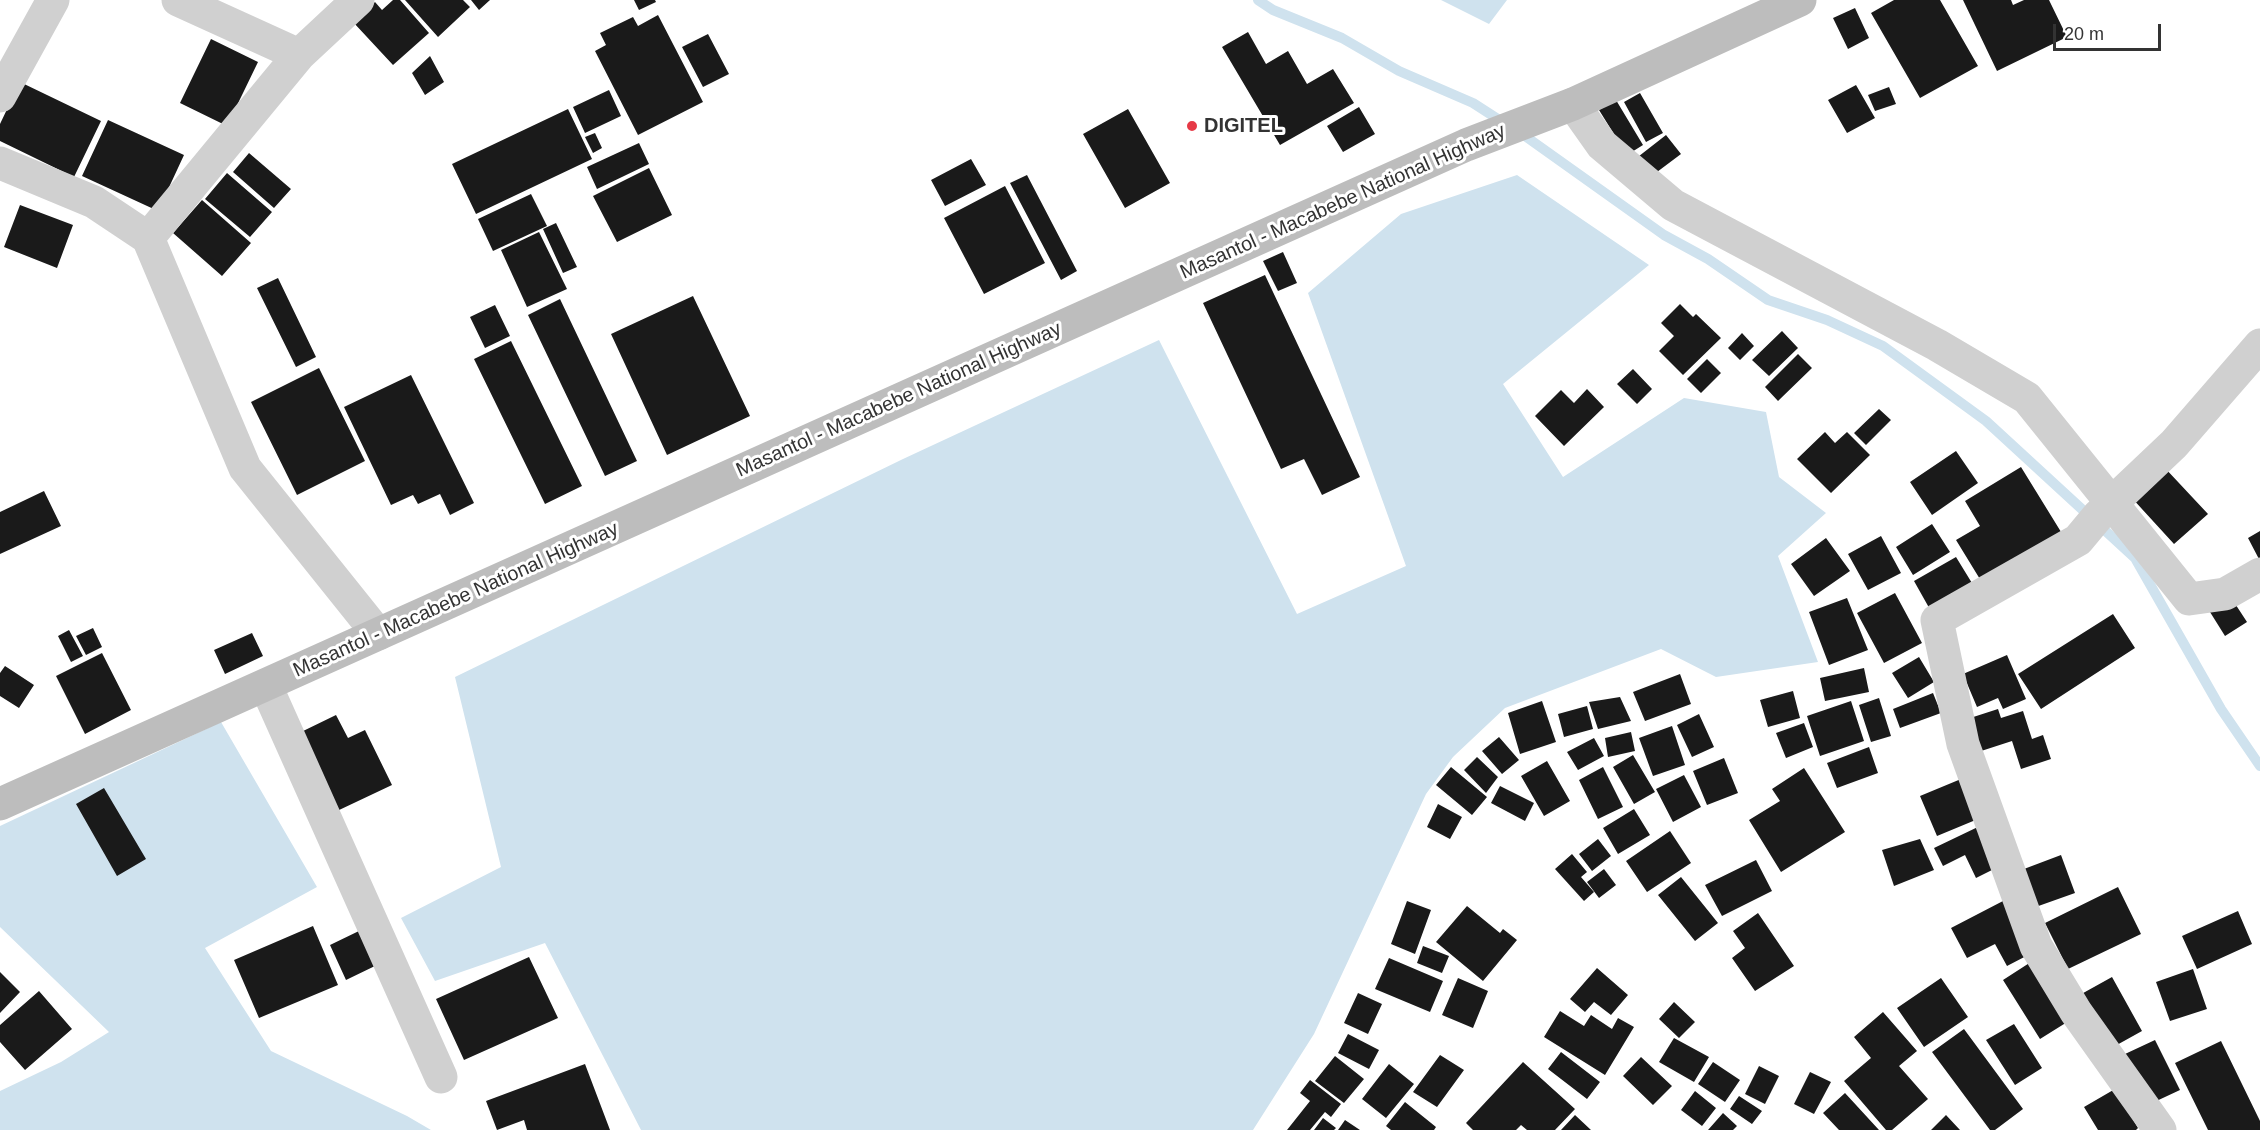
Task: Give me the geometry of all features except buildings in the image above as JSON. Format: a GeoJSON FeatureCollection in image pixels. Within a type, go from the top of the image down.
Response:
{"type":"FeatureCollection","features":[{"type":"Feature","properties":{"kind":"main road","name":"Masantol - Macabebe National Highway"},"geometry":{"type":"LineString","coordinates":[[0,804],[1466,145],[1565,107],[1800,0]]}},
{"type":"Feature","properties":{"kind":"street"},"geometry":{"type":"LineString","coordinates":[[0,96],[53,0]]}},
{"type":"Feature","properties":{"kind":"street"},"geometry":{"type":"LineString","coordinates":[[178,0],[299,55]]}},
{"type":"Feature","properties":{"kind":"street"},"geometry":{"type":"LineString","coordinates":[[148,238],[299,55],[358,0]]}},
{"type":"Feature","properties":{"kind":"street"},"geometry":{"type":"LineString","coordinates":[[1565,107],[1602,145],[1673,205],[1937,345],[2026,398],[2095,520],[2189,599],[2225,594],[2260,574]]}},
{"type":"Feature","properties":{"kind":"street"},"geometry":{"type":"LineString","coordinates":[[0,163],[94,202],[148,238],[245,468],[378,634]]}},
{"type":"Feature","properties":{"kind":"street"},"geometry":{"type":"LineString","coordinates":[[2160,1130],[2076,1012],[2036,946],[1963,744],[1936,620],[2095,520],[2174,444],[2260,345]]}},
{"type":"Feature","properties":{"kind":"street"},"geometry":{"type":"LineString","coordinates":[[266,686],[441,1077]]}},
{"type":"Feature","properties":{"kind":"water"},"geometry":{"type":"Polygon","coordinates":[[[1441,0],[1507,0],[1489,24],[1441,0]]]}},
{"type":"Feature","properties":{"kind":"water"},"geometry":{"type":"Polygon","coordinates":[[[1517,175],[1649,265],[1503,384],[1563,477],[1684,398],[1766,412],[1779,477],[1826,513],[1778,556],[1818,662],[1716,677],[1661,649],[1505,708],[1453,757],[1426,794],[1314,1034],[1253,1130],[641,1130],[545,943],[435,981],[401,918],[501,867],[455,677],[903,459],[1159,340],[1297,614],[1406,566],[1308,293],[1401,214],[1517,175]]]}},
{"type":"Feature","properties":{"kind":"water"},"geometry":{"type":"Polygon","coordinates":[[[221,722],[317,887],[205,948],[271,1051],[407,1116],[431,1130],[0,1130],[0,1091],[61,1062],[109,1032],[0,927],[0,826],[221,722]]]}},
{"type":"Feature","properties":{"kind":"waterway"},"geometry":{"type":"LineString","coordinates":[[1258,0],[1273,10],[1342,38],[1399,71],[1473,103],[1504,123]]}},
{"type":"Feature","properties":{"kind":"waterway"},"geometry":{"type":"LineString","coordinates":[[1518,131],[1664,235],[1708,259],[1768,300],[1827,320],[1883,346],[1986,421],[2135,558],[2221,709],[2260,766]]}},
{"type":"Feature","properties":{"kind":"place","name":"DIGITEL"},"geometry":{"type":"Point","coordinates":[1192,126]}}]}
